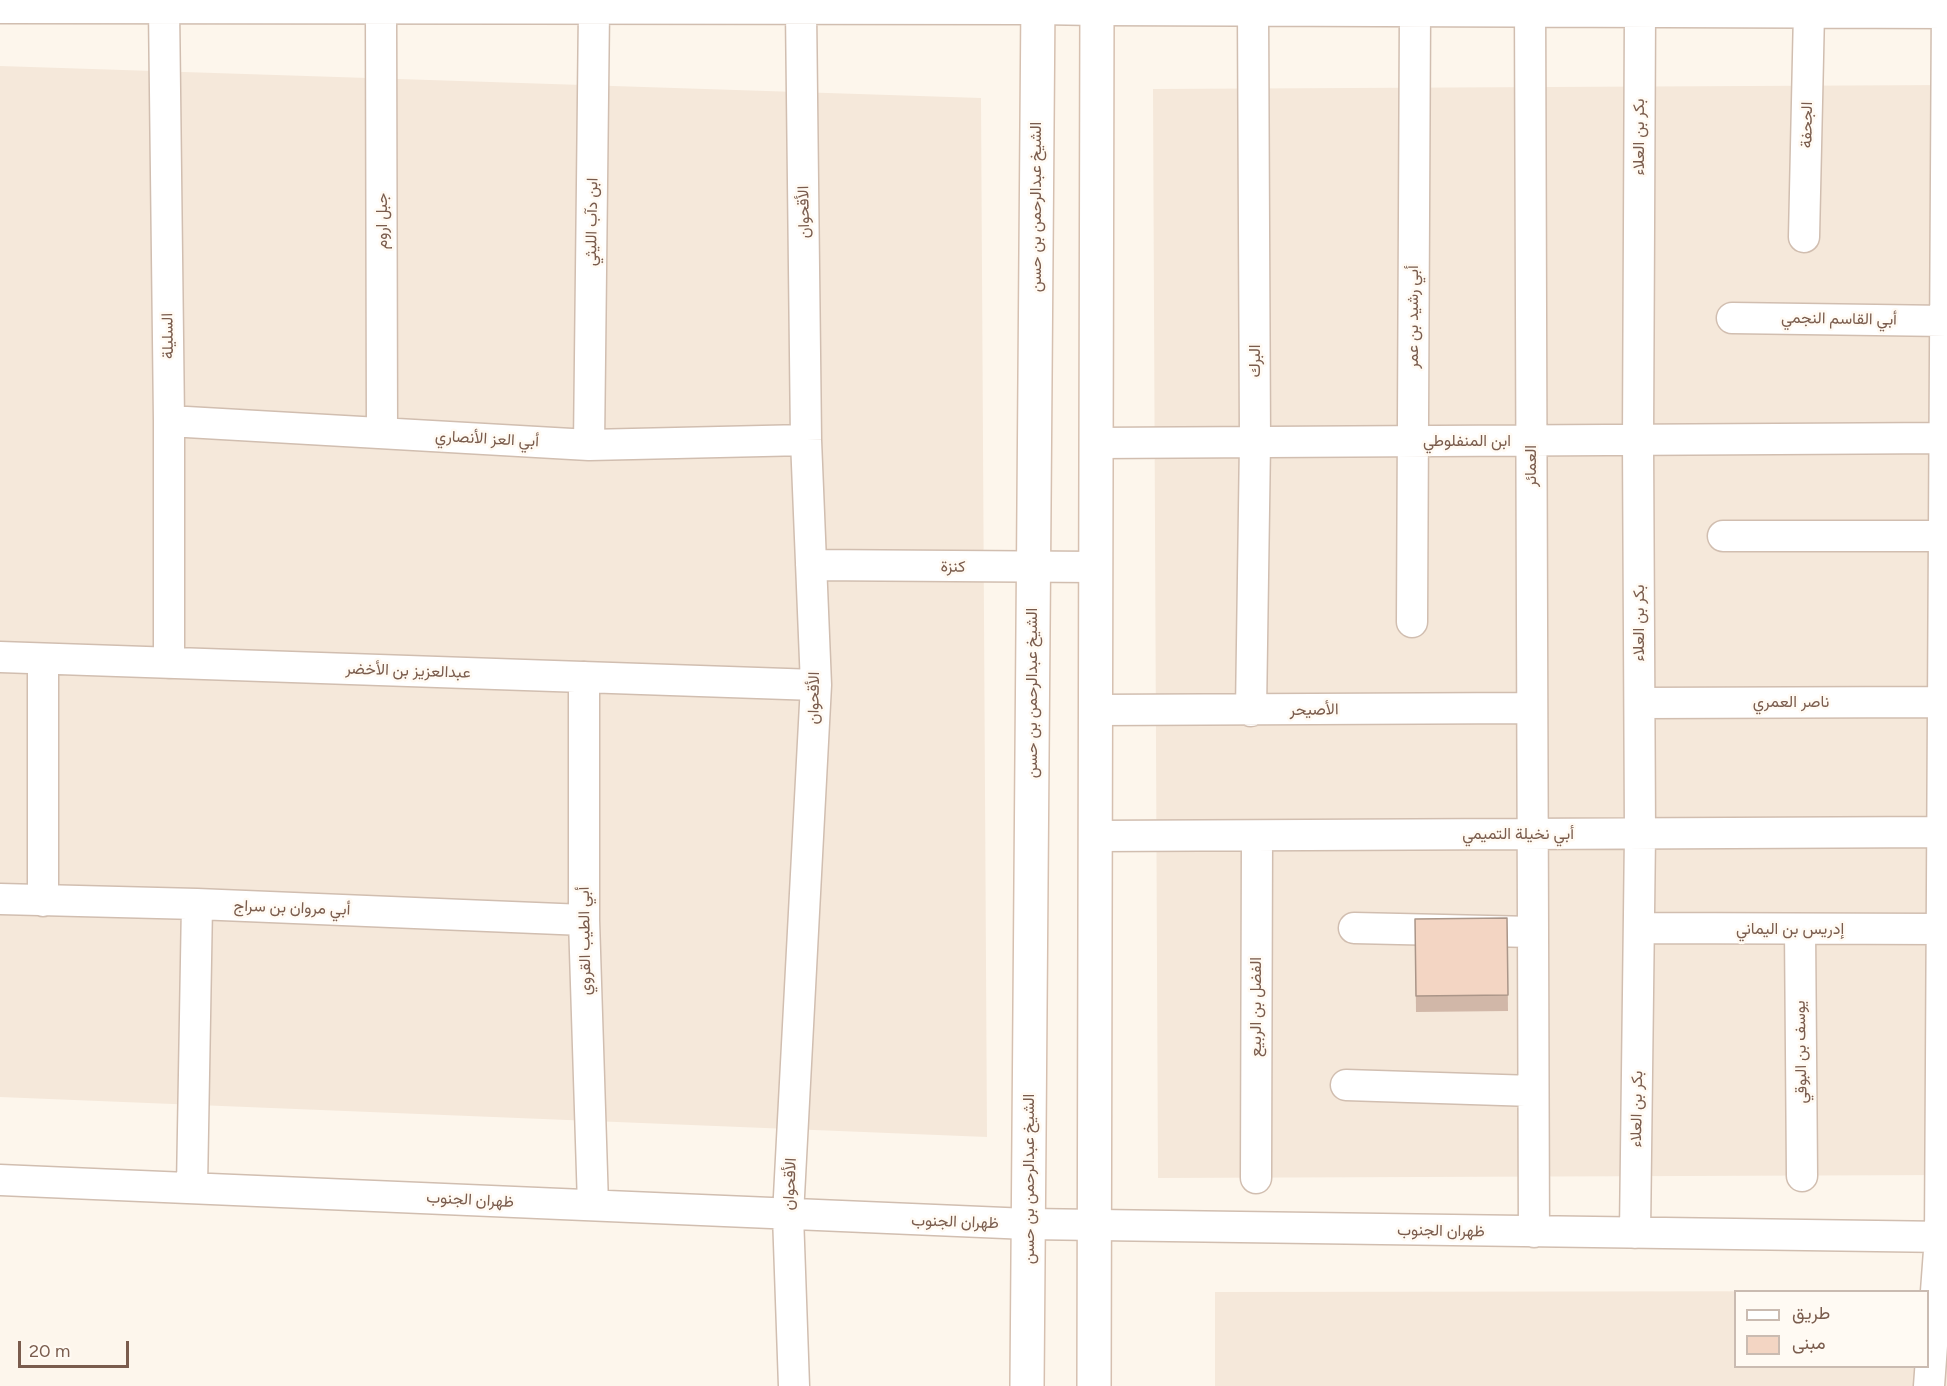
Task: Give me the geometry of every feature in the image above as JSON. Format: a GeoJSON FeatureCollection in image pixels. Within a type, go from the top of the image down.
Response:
{"type":"FeatureCollection","features":[{"type":"Feature","properties":{"kind":"street"},"geometry":{"type":"LineString","coordinates":[[1929,1386],[1943,1237],[1944,995],[1941,929],[1945,654],[1943,536],[1946,438],[1947,0]]}},
{"type":"Feature","properties":{"kind":"street"},"geometry":{"type":"LineString","coordinates":[[0,8],[53,4],[164,8],[270,4],[381,9],[593,5],[801,10],[844,5],[1038,4],[1253,11],[1416,12],[1530,6],[1640,12],[1947,13]]}},
{"type":"Feature","properties":{"kind":"street","name":"الشيخ عبدالرحمن بن حسن"},"geometry":{"type":"LineString","coordinates":[[1027,1386],[1038,4]]}},
{"type":"Feature","properties":{"kind":"street","name":"ابن دآب الليثي"},"geometry":{"type":"LineString","coordinates":[[589,445],[593,5]]}},
{"type":"Feature","properties":{"kind":"street"},"geometry":{"type":"LineString","coordinates":[[1094,1386],[1097,5]]}},
{"type":"Feature","properties":{"kind":"street","name":"العمائر"},"geometry":{"type":"LineString","coordinates":[[1530,6],[1534,1232]]}},
{"type":"Feature","properties":{"kind":"street","name":"السليلة"},"geometry":{"type":"LineString","coordinates":[[164,8],[169,421],[169,663]]}},
{"type":"Feature","properties":{"kind":"street","name":"جبل اروم"},"geometry":{"type":"LineString","coordinates":[[381,9],[382,433]]}},
{"type":"Feature","properties":{"kind":"street","name":"الأقحوان"},"geometry":{"type":"LineString","coordinates":[[794,1386],[788,1215],[816,685],[807,440],[801,10]]}},
{"type":"Feature","properties":{"kind":"street","name":"البرك"},"geometry":{"type":"LineString","coordinates":[[1251,711],[1255,442],[1253,11]]}},
{"type":"Feature","properties":{"kind":"street","name":"أبي رشيد بن عمر"},"geometry":{"type":"LineString","coordinates":[[1412,622],[1416,12]]}},
{"type":"Feature","properties":{"kind":"street","name":"بكر بن العلاء"},"geometry":{"type":"LineString","coordinates":[[1635,1233],[1640,834],[1638,440],[1640,12]]}},
{"type":"Feature","properties":{"kind":"street","name":"الجحفة"},"geometry":{"type":"LineString","coordinates":[[1804,237],[1809,12]]}},
{"type":"Feature","properties":{"kind":"street","name":"أبي القاسم النجمي"},"geometry":{"type":"LineString","coordinates":[[1732,318],[1946,321]]}},
{"type":"Feature","properties":{"kind":"street","name":"أبي العز الأنصاري"},"geometry":{"type":"LineString","coordinates":[[169,421],[589,445],[807,440]]}},
{"type":"Feature","properties":{"kind":"street","name":"ابن المنفلوطي"},"geometry":{"type":"LineString","coordinates":[[1096,443],[1946,438]]}},
{"type":"Feature","properties":{"kind":"street"},"geometry":{"type":"LineString","coordinates":[[1723,536],[1943,536]]}},
{"type":"Feature","properties":{"kind":"street","name":"كنزة"},"geometry":{"type":"LineString","coordinates":[[811,565],[1096,567]]}},
{"type":"Feature","properties":{"kind":"street","name":"عبدالعزيز بن الأخضر"},"geometry":{"type":"LineString","coordinates":[[0,657],[816,685]]}},
{"type":"Feature","properties":{"kind":"street"},"geometry":{"type":"LineString","coordinates":[[43,659],[43,901]]}},
{"type":"Feature","properties":{"kind":"street","name":"أبي الطيب القروي"},"geometry":{"type":"LineString","coordinates":[[584,677],[584,920],[593,1205]]}},
{"type":"Feature","properties":{"kind":"street","name":"ناصر العمري"},"geometry":{"type":"LineString","coordinates":[[1640,703],[1943,702]]}},
{"type":"Feature","properties":{"kind":"street","name":"الأصيحر"},"geometry":{"type":"LineString","coordinates":[[1095,710],[1532,708]]}},
{"type":"Feature","properties":{"kind":"street","name":"أبي نخيلة التميمي"},"geometry":{"type":"LineString","coordinates":[[1095,836],[1942,832]]}},
{"type":"Feature","properties":{"kind":"street","name":"الفضل بن الربيع"},"geometry":{"type":"LineString","coordinates":[[1256,1178],[1257,836]]}},
{"type":"Feature","properties":{"kind":"street","name":"أبي مروان بن سراج"},"geometry":{"type":"LineString","coordinates":[[0,899],[197,904],[584,920]]}},
{"type":"Feature","properties":{"kind":"street"},"geometry":{"type":"LineString","coordinates":[[192,1187],[197,904]]}},
{"type":"Feature","properties":{"kind":"street"},"geometry":{"type":"LineString","coordinates":[[1354,928],[1533,932]]}},
{"type":"Feature","properties":{"kind":"street","name":"إدريس بن اليماني"},"geometry":{"type":"LineString","coordinates":[[1639,928],[1941,929]]}},
{"type":"Feature","properties":{"kind":"street","name":"يوسف بن البوقي"},"geometry":{"type":"LineString","coordinates":[[1800,929],[1802,1176]]}},
{"type":"Feature","properties":{"kind":"street"},"geometry":{"type":"LineString","coordinates":[[1346,1085],[1533,1091]]}},
{"type":"Feature","properties":{"kind":"street","name":"ظهران الجنوب"},"geometry":{"type":"LineString","coordinates":[[0,1180],[788,1215],[1094,1226],[1943,1237]]}},
{"type":"Feature","properties":{"kind":"shaded area"},"geometry":{"type":"Polygon","coordinates":[[[0,66],[981,98],[987,1137],[0,1097],[0,66]]]}},
{"type":"Feature","properties":{"kind":"shaded area"},"geometry":{"type":"Polygon","coordinates":[[[1947,85],[1947,1175],[1158,1178],[1153,89],[1947,85]]]}},
{"type":"Feature","properties":{"kind":"shaded area"},"geometry":{"type":"Polygon","coordinates":[[[1734,1291],[1734,1368],[1929,1368],[1929,1291],[1947,1291],[1947,1386],[1215,1386],[1215,1292],[1734,1291]]]}},
{"type":"Feature","properties":{"kind":"building"},"geometry":{"type":"Polygon","coordinates":[[[1507,918],[1508,995],[1416,996],[1415,919],[1507,918]]]}}]}
